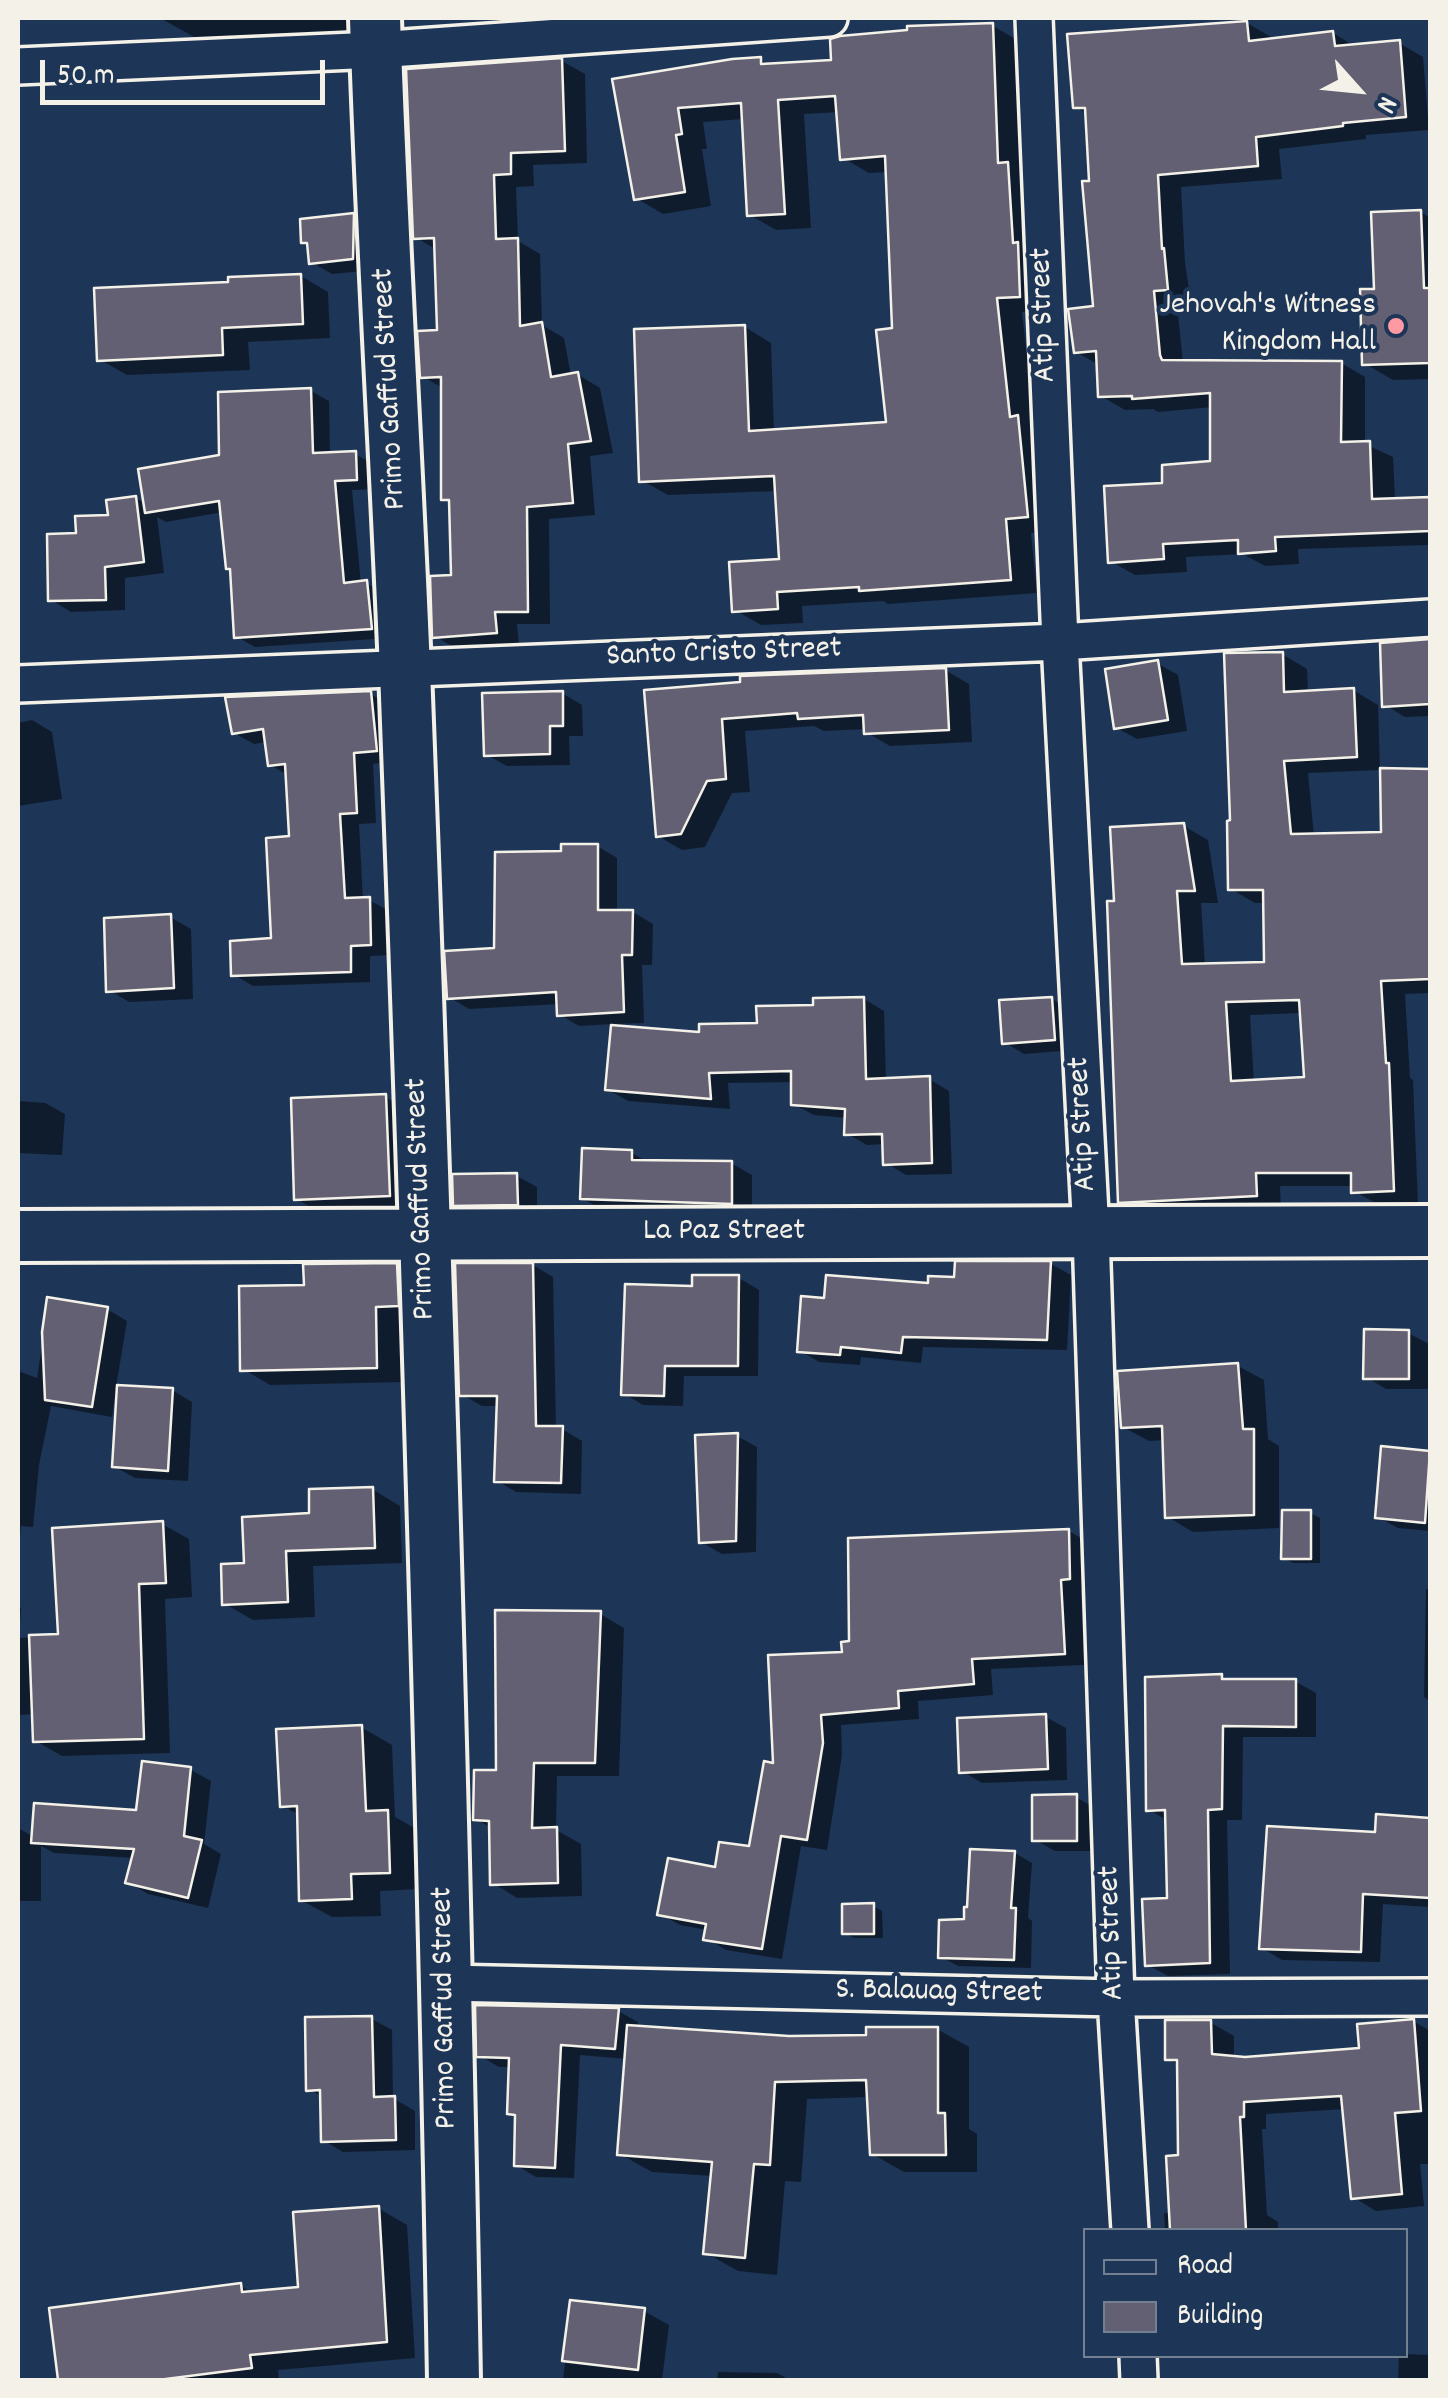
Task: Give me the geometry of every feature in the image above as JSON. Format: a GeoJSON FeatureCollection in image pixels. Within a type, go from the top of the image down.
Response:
{"type":"FeatureCollection","features":[{"type":"Feature","properties":{"kind":"main road","name":"Primo Gaffud Street"},"geometry":{"type":"LineString","coordinates":[[376,34],[405,668],[424,1234],[447,1982],[454,2380]]}},
{"type":"Feature","properties":{"kind":"main road","name":"La Paz Street"},"geometry":{"type":"LineString","coordinates":[[18,1236],[1430,1231]]}},
{"type":"Feature","properties":{"kind":"street"},"geometry":{"type":"LineString","coordinates":[[18,66],[376,34],[829,18]]}},
{"type":"Feature","properties":{"kind":"street","name":"Atip Street"},"geometry":{"type":"LineString","coordinates":[[1034,18],[1060,642],[1091,1234],[1116,1998],[1130,2228]]}},
{"type":"Feature","properties":{"kind":"street","name":"Santo Cristo Street"},"geometry":{"type":"LineString","coordinates":[[18,684],[1060,642],[1430,618]]}},
{"type":"Feature","properties":{"kind":"street","name":"S. Balauag Street"},"geometry":{"type":"LineString","coordinates":[[447,1982],[1116,1998],[1430,1997]]}},
{"type":"Feature","properties":{"kind":"building"},"geometry":{"type":"Polygon","coordinates":[[[1247,21],[1249,41],[1333,31],[1335,46],[1400,40],[1406,117],[1256,137],[1258,166],[1158,175],[1168,290],[1154,291],[1160,355],[1162,360],[1342,361],[1341,442],[1370,441],[1372,499],[1430,497],[1430,531],[1275,537],[1276,551],[1238,554],[1238,540],[1163,544],[1164,559],[1108,563],[1104,486],[1162,483],[1162,465],[1210,461],[1210,393],[1132,399],[1098,397],[1096,351],[1074,353],[1068,309],[1093,306],[1082,181],[1089,181],[1085,108],[1073,108],[1067,34],[1247,21]]]}},
{"type":"Feature","properties":{"kind":"building"},"geometry":{"type":"Polygon","coordinates":[[[993,23],[998,163],[1008,162],[1020,297],[997,298],[1010,417],[1018,415],[1028,517],[1006,519],[1011,580],[859,591],[859,587],[777,592],[778,609],[732,612],[729,562],[779,559],[774,476],[639,482],[634,329],[745,325],[749,431],[886,422],[876,330],[892,328],[885,156],[840,160],[835,96],[778,100],[785,214],[747,216],[741,103],[678,108],[682,134],[676,135],[685,192],[634,200],[612,79],[732,59],[761,57],[761,64],[831,60],[830,39],[840,36],[907,30],[907,26],[993,23]]]}},
{"type":"Feature","properties":{"kind":"building"},"geometry":{"type":"Polygon","coordinates":[[[562,58],[565,151],[511,153],[511,174],[494,175],[496,239],[518,238],[520,326],[542,322],[551,377],[578,372],[591,441],[568,444],[573,503],[527,507],[528,612],[495,612],[497,633],[432,638],[430,576],[451,575],[449,500],[441,500],[441,377],[420,378],[417,331],[437,330],[434,238],[413,239],[406,69],[562,58]]]}},
{"type":"Feature","properties":{"kind":"building"},"geometry":{"type":"Polygon","coordinates":[[[1421,210],[1424,288],[1430,288],[1430,363],[1362,365],[1360,289],[1374,289],[1371,212],[1421,210]]]}},
{"type":"Feature","properties":{"kind":"building"},"geometry":{"type":"Polygon","coordinates":[[[354,213],[353,259],[309,264],[307,243],[301,243],[300,219],[354,213]]]}},
{"type":"Feature","properties":{"kind":"building"},"geometry":{"type":"Polygon","coordinates":[[[301,274],[303,324],[222,328],[223,355],[97,361],[94,288],[228,282],[228,277],[301,274]]]}},
{"type":"Feature","properties":{"kind":"building"},"geometry":{"type":"Polygon","coordinates":[[[311,388],[313,453],[356,451],[357,480],[335,481],[344,583],[367,580],[372,629],[234,638],[230,569],[226,569],[219,501],[145,513],[138,469],[219,455],[218,392],[311,388]]]}},
{"type":"Feature","properties":{"kind":"building"},"geometry":{"type":"Polygon","coordinates":[[[136,496],[144,562],[105,567],[106,600],[48,601],[47,534],[76,533],[75,516],[108,515],[106,500],[136,496]]]}},
{"type":"Feature","properties":{"kind":"building"},"geometry":{"type":"Polygon","coordinates":[[[1430,639],[1430,704],[1382,707],[1380,643],[1430,639]]]}},
{"type":"Feature","properties":{"kind":"building"},"geometry":{"type":"Polygon","coordinates":[[[1283,652],[1284,692],[1354,688],[1357,757],[1284,761],[1291,834],[1381,832],[1380,768],[1430,769],[1430,979],[1381,981],[1394,1191],[1351,1193],[1351,1173],[1256,1173],[1257,1196],[1118,1203],[1107,901],[1114,901],[1110,827],[1184,823],[1195,891],[1177,891],[1182,964],[1264,962],[1263,890],[1228,890],[1230,820],[1224,653],[1283,652]],[[1299,1000],[1226,1002],[1231,1081],[1304,1077],[1299,1000]]]}},
{"type":"Feature","properties":{"kind":"building"},"geometry":{"type":"Polygon","coordinates":[[[1158,660],[1168,720],[1114,729],[1105,669],[1158,660]]]}},
{"type":"Feature","properties":{"kind":"building"},"geometry":{"type":"Polygon","coordinates":[[[946,668],[949,730],[864,734],[863,715],[798,719],[797,713],[722,719],[726,779],[707,781],[681,834],[656,837],[644,690],[740,682],[740,676],[946,668]]]}},
{"type":"Feature","properties":{"kind":"building"},"geometry":{"type":"Polygon","coordinates":[[[371,691],[377,751],[354,753],[357,813],[340,814],[345,898],[370,897],[371,945],[351,946],[351,972],[231,976],[230,941],[271,938],[266,838],[289,836],[285,764],[268,766],[263,729],[232,734],[225,697],[371,691]]]}},
{"type":"Feature","properties":{"kind":"building"},"geometry":{"type":"Polygon","coordinates":[[[563,691],[563,726],[550,726],[550,754],[484,756],[482,693],[563,691]]]}},
{"type":"Feature","properties":{"kind":"building"},"geometry":{"type":"Polygon","coordinates":[[[561,844],[598,844],[598,910],[633,910],[632,955],[622,955],[624,1012],[557,1016],[556,992],[447,999],[444,951],[494,948],[495,852],[561,851],[561,844]]]}},
{"type":"Feature","properties":{"kind":"building"},"geometry":{"type":"Polygon","coordinates":[[[171,914],[174,988],[106,992],[104,918],[171,914]]]}},
{"type":"Feature","properties":{"kind":"building"},"geometry":{"type":"Polygon","coordinates":[[[864,997],[866,1079],[930,1076],[932,1163],[883,1165],[882,1134],[844,1135],[845,1109],[791,1105],[791,1071],[709,1073],[711,1099],[605,1090],[611,1025],[699,1032],[699,1024],[757,1023],[756,1006],[813,1005],[813,998],[864,997]]]}},
{"type":"Feature","properties":{"kind":"building"},"geometry":{"type":"Polygon","coordinates":[[[1052,997],[1055,1040],[1002,1044],[999,1000],[1052,997]]]}},
{"type":"Feature","properties":{"kind":"building"},"geometry":{"type":"Polygon","coordinates":[[[386,1094],[390,1196],[294,1200],[291,1098],[386,1094]]]}},
{"type":"Feature","properties":{"kind":"building"},"geometry":{"type":"Polygon","coordinates":[[[582,1148],[632,1150],[632,1160],[732,1161],[732,1204],[580,1199],[582,1148]]]}},
{"type":"Feature","properties":{"kind":"building"},"geometry":{"type":"Polygon","coordinates":[[[517,1173],[518,1205],[453,1206],[452,1174],[517,1173]]]}},
{"type":"Feature","properties":{"kind":"building"},"geometry":{"type":"Polygon","coordinates":[[[955,1261],[1051,1261],[1047,1340],[903,1337],[901,1353],[841,1347],[840,1355],[797,1352],[801,1296],[824,1298],[826,1275],[928,1283],[928,1276],[954,1277],[955,1261]]]}},
{"type":"Feature","properties":{"kind":"building"},"geometry":{"type":"Polygon","coordinates":[[[397,1263],[399,1306],[376,1307],[377,1368],[240,1371],[239,1286],[304,1285],[303,1264],[397,1263]]]}},
{"type":"Feature","properties":{"kind":"building"},"geometry":{"type":"Polygon","coordinates":[[[455,1263],[533,1263],[536,1426],[563,1426],[561,1483],[494,1482],[497,1396],[459,1396],[455,1263]]]}},
{"type":"Feature","properties":{"kind":"building"},"geometry":{"type":"Polygon","coordinates":[[[692,1275],[739,1275],[738,1366],[665,1366],[664,1396],[621,1395],[625,1284],[692,1286],[692,1275]]]}},
{"type":"Feature","properties":{"kind":"building"},"geometry":{"type":"Polygon","coordinates":[[[47,1297],[108,1307],[92,1407],[45,1400],[42,1332],[47,1297]]]}},
{"type":"Feature","properties":{"kind":"building"},"geometry":{"type":"Polygon","coordinates":[[[1364,1329],[1409,1330],[1409,1379],[1363,1379],[1364,1329]]]}},
{"type":"Feature","properties":{"kind":"building"},"geometry":{"type":"Polygon","coordinates":[[[1238,1363],[1243,1429],[1254,1429],[1254,1515],[1165,1518],[1162,1426],[1121,1428],[1117,1371],[1238,1363]]]}},
{"type":"Feature","properties":{"kind":"building"},"geometry":{"type":"Polygon","coordinates":[[[117,1385],[173,1388],[168,1471],[112,1467],[117,1385]]]}},
{"type":"Feature","properties":{"kind":"building"},"geometry":{"type":"Polygon","coordinates":[[[738,1433],[736,1541],[699,1543],[695,1435],[738,1433]]]}},
{"type":"Feature","properties":{"kind":"building"},"geometry":{"type":"Polygon","coordinates":[[[1381,1446],[1430,1451],[1425,1523],[1375,1518],[1381,1446]]]}},
{"type":"Feature","properties":{"kind":"building"},"geometry":{"type":"Polygon","coordinates":[[[373,1487],[375,1548],[286,1551],[288,1602],[222,1605],[221,1564],[244,1563],[242,1517],[309,1513],[309,1489],[373,1487]]]}},
{"type":"Feature","properties":{"kind":"building"},"geometry":{"type":"Polygon","coordinates":[[[1282,1510],[1311,1510],[1311,1559],[1281,1559],[1282,1510]]]}},
{"type":"Feature","properties":{"kind":"building"},"geometry":{"type":"Polygon","coordinates":[[[163,1521],[166,1583],[139,1584],[144,1739],[33,1742],[29,1635],[58,1634],[52,1528],[163,1521]]]}},
{"type":"Feature","properties":{"kind":"building"},"geometry":{"type":"Polygon","coordinates":[[[1069,1529],[1070,1579],[1061,1580],[1065,1654],[972,1659],[974,1684],[898,1691],[899,1708],[821,1715],[823,1743],[807,1840],[781,1836],[762,1949],[703,1940],[706,1924],[657,1915],[668,1858],[715,1867],[719,1842],[749,1846],[764,1761],[773,1763],[768,1655],[842,1652],[841,1642],[849,1641],[848,1538],[1069,1529]]]}},
{"type":"Feature","properties":{"kind":"building"},"geometry":{"type":"Polygon","coordinates":[[[495,1610],[601,1611],[595,1763],[534,1763],[532,1828],[557,1827],[558,1883],[490,1885],[489,1821],[473,1820],[474,1770],[496,1770],[495,1610]]]}},
{"type":"Feature","properties":{"kind":"building"},"geometry":{"type":"Polygon","coordinates":[[[1222,1674],[1222,1679],[1296,1679],[1296,1727],[1223,1726],[1222,1809],[1208,1810],[1210,1963],[1145,1966],[1142,1899],[1167,1898],[1165,1810],[1146,1811],[1145,1677],[1222,1674]]]}},
{"type":"Feature","properties":{"kind":"building"},"geometry":{"type":"Polygon","coordinates":[[[1046,1714],[1048,1769],[959,1773],[957,1718],[1046,1714]]]}},
{"type":"Feature","properties":{"kind":"building"},"geometry":{"type":"Polygon","coordinates":[[[362,1725],[366,1811],[388,1810],[390,1873],[351,1874],[352,1899],[299,1901],[297,1806],[280,1807],[276,1729],[362,1725]]]}},
{"type":"Feature","properties":{"kind":"building"},"geometry":{"type":"Polygon","coordinates":[[[142,1761],[191,1767],[184,1836],[202,1840],[188,1898],[125,1883],[134,1849],[31,1843],[34,1803],[136,1810],[142,1761]]]}},
{"type":"Feature","properties":{"kind":"building"},"geometry":{"type":"Polygon","coordinates":[[[1077,1794],[1077,1841],[1032,1841],[1032,1795],[1077,1794]]]}},
{"type":"Feature","properties":{"kind":"building"},"geometry":{"type":"Polygon","coordinates":[[[1376,1814],[1430,1818],[1430,1898],[1363,1894],[1361,1952],[1259,1949],[1267,1826],[1375,1832],[1376,1814]]]}},
{"type":"Feature","properties":{"kind":"building"},"geometry":{"type":"Polygon","coordinates":[[[970,1849],[1015,1851],[1011,1908],[1016,1908],[1014,1960],[938,1958],[939,1920],[964,1919],[970,1849]]]}},
{"type":"Feature","properties":{"kind":"building"},"geometry":{"type":"Polygon","coordinates":[[[874,1903],[874,1934],[842,1934],[842,1904],[874,1903]]]}},
{"type":"Feature","properties":{"kind":"building"},"geometry":{"type":"Polygon","coordinates":[[[475,2005],[619,2008],[615,2049],[561,2045],[555,2168],[514,2166],[515,2115],[507,2114],[509,2058],[476,2057],[475,2005]]]}},
{"type":"Feature","properties":{"kind":"building"},"geometry":{"type":"Polygon","coordinates":[[[372,2016],[374,2097],[395,2096],[396,2140],[321,2142],[320,2090],[306,2091],[305,2017],[372,2016]]]}},
{"type":"Feature","properties":{"kind":"building"},"geometry":{"type":"Polygon","coordinates":[[[1414,2019],[1421,2111],[1395,2113],[1402,2194],[1351,2199],[1341,2096],[1244,2102],[1244,2117],[1240,2117],[1246,2228],[1170,2228],[1166,2156],[1178,2155],[1177,2060],[1165,2060],[1165,2020],[1211,2020],[1212,2054],[1245,2057],[1359,2048],[1357,2024],[1414,2019]]]}},
{"type":"Feature","properties":{"kind":"building"},"geometry":{"type":"Polygon","coordinates":[[[627,2025],[789,2036],[866,2035],[866,2027],[938,2027],[938,2113],[945,2113],[946,2155],[870,2155],[866,2080],[775,2082],[770,2165],[754,2164],[745,2258],[703,2254],[712,2162],[617,2155],[627,2025]]]}},
{"type":"Feature","properties":{"kind":"building"},"geometry":{"type":"Polygon","coordinates":[[[379,2206],[387,2342],[250,2355],[252,2368],[158,2380],[58,2380],[49,2308],[241,2283],[242,2292],[298,2287],[293,2212],[379,2206]]]}},
{"type":"Feature","properties":{"kind":"building"},"geometry":{"type":"Polygon","coordinates":[[[570,2300],[645,2308],[638,2370],[562,2361],[570,2300]]]}},
{"type":"Feature","properties":{"kind":"place","name":"Jehovah's Witness Kingdom Hall"},"geometry":{"type":"Point","coordinates":[1396,326]}}]}
